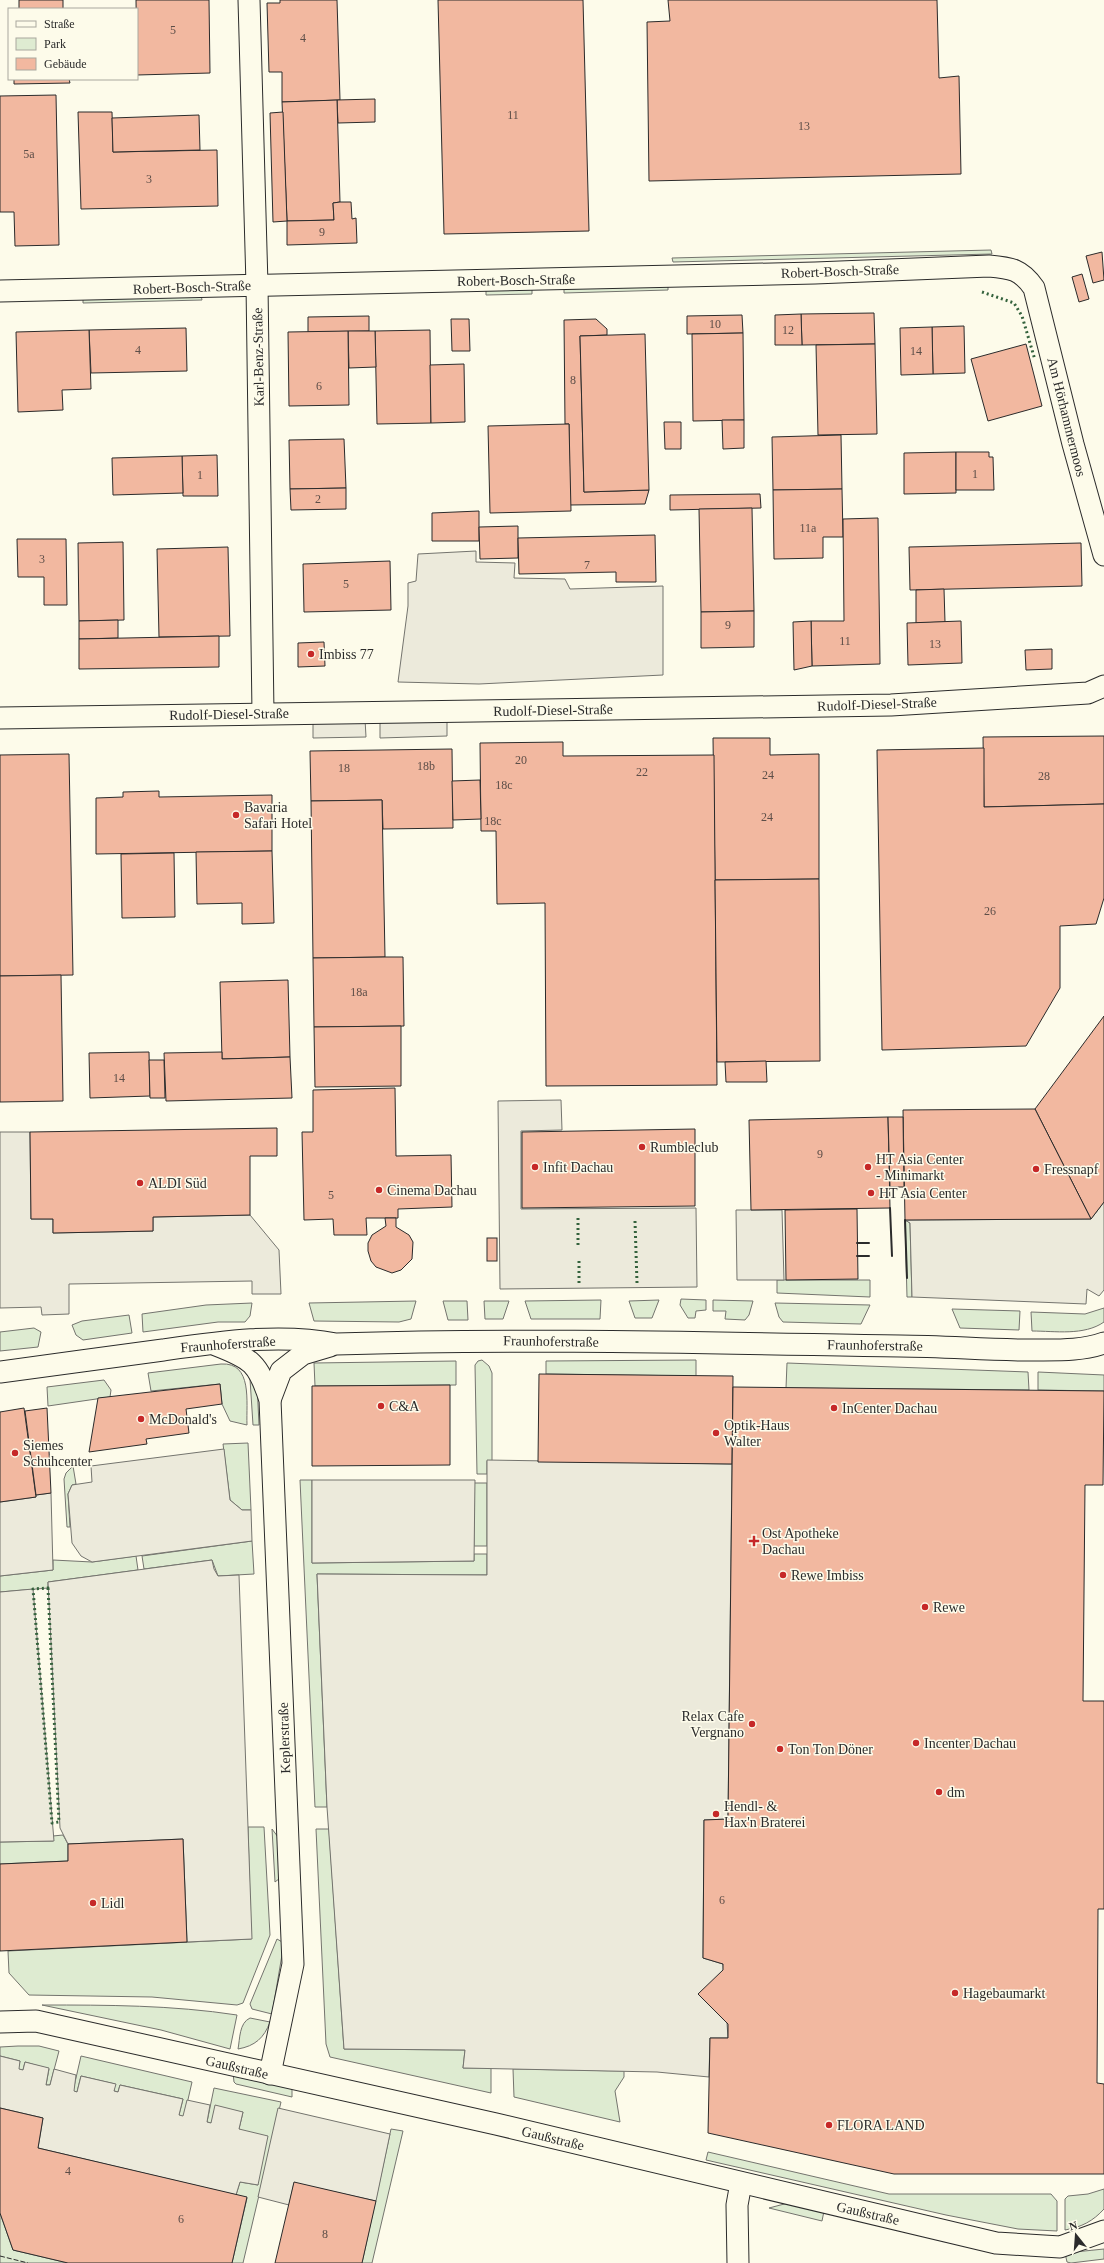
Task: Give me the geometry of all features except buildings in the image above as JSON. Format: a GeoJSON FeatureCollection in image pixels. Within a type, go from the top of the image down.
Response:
{"type":"FeatureCollection","features":[{"type":"Feature","properties":{"kind":"street","name":"Karl-Benz-Straße"},"geometry":{"type":"LineString","coordinates":[[249,0],[257,285],[263,714]]}},
{"type":"Feature","properties":{"kind":"street","name":"Robert-Bosch-Straße"},"geometry":{"type":"LineString","coordinates":[[0,291],[814,273],[989,266],[1013,268],[1028,280]]}},
{"type":"Feature","properties":{"kind":"street","name":"Am Hörhammermoos"},"geometry":{"type":"LineString","coordinates":[[1028,280],[1034,288],[1073,444],[1104,555]]}},
{"type":"Feature","properties":{"kind":"street","name":"Rudolf-Diesel-Straße"},"geometry":{"type":"LineString","coordinates":[[0,718],[891,705],[1088,693],[1104,686]]}},
{"type":"Feature","properties":{"kind":"street","name":"Fraunhoferstraße"},"geometry":{"type":"LineString","coordinates":[[0,1372],[212,1343],[297,1340],[318,1340],[336,1344],[516,1340],[936,1346],[1023,1350],[1088,1349],[1104,1343]]}},
{"type":"Feature","properties":{"kind":"street","name":"Keplerstraße"},"geometry":{"type":"LineString","coordinates":[[212,1343],[241,1355],[255,1366],[264,1381],[270,1400],[293,1964],[270,2074]]}},
{"type":"Feature","properties":{"kind":"street","name":"Keplerstraße"},"geometry":{"type":"LineString","coordinates":[[270,1400],[281,1371],[303,1354],[336,1344]]}},
{"type":"Feature","properties":{"kind":"street","name":"Gaußstraße"},"geometry":{"type":"LineString","coordinates":[[0,2022],[36,2021],[496,2124],[996,2243],[1060,2247],[1104,2231]]}},
{"type":"Feature","properties":{"kind":"street"},"geometry":{"type":"LineString","coordinates":[[738,2263],[737,2205],[741,2183]]}},
{"type":"Feature","properties":{"kind":"green space"},"geometry":{"type":"Polygon","coordinates":[[[991,250],[992,254],[673,262],[672,258],[991,250]]]}},
{"type":"Feature","properties":{"kind":"green space"},"geometry":{"type":"Polygon","coordinates":[[[668,285],[668,290],[564,293],[564,288],[668,285]]]}},
{"type":"Feature","properties":{"kind":"green space"},"geometry":{"type":"Polygon","coordinates":[[[532,289],[532,294],[486,295],[486,290],[532,289]]]}},
{"type":"Feature","properties":{"kind":"green space"},"geometry":{"type":"Polygon","coordinates":[[[201,295],[202,300],[83,303],[83,298],[201,295]]]}},
{"type":"Feature","properties":{"kind":"green space"},"geometry":{"type":"Polygon","coordinates":[[[905,1220],[910,1223],[912,1297],[907,1297],[905,1220]]]}},
{"type":"Feature","properties":{"kind":"green space"},"geometry":{"type":"Polygon","coordinates":[[[777,1280],[870,1280],[870,1297],[777,1293],[777,1280]]]}},
{"type":"Feature","properties":{"kind":"green space"},"geometry":{"type":"Polygon","coordinates":[[[681,1299],[706,1300],[706,1310],[696,1311],[695,1318],[688,1318],[680,1305],[681,1299]]]}},
{"type":"Feature","properties":{"kind":"green space"},"geometry":{"type":"Polygon","coordinates":[[[601,1300],[600,1319],[531,1319],[525,1301],[601,1300]]]}},
{"type":"Feature","properties":{"kind":"green space"},"geometry":{"type":"Polygon","coordinates":[[[659,1300],[652,1318],[635,1318],[629,1301],[659,1300]]]}},
{"type":"Feature","properties":{"kind":"green space"},"geometry":{"type":"Polygon","coordinates":[[[713,1300],[753,1301],[749,1315],[745,1320],[725,1319],[726,1311],[713,1311],[713,1300]]]}},
{"type":"Feature","properties":{"kind":"green space"},"geometry":{"type":"Polygon","coordinates":[[[416,1301],[411,1319],[399,1322],[314,1321],[309,1303],[416,1301]]]}},
{"type":"Feature","properties":{"kind":"green space"},"geometry":{"type":"Polygon","coordinates":[[[443,1301],[467,1301],[468,1320],[448,1320],[443,1301]]]}},
{"type":"Feature","properties":{"kind":"green space"},"geometry":{"type":"Polygon","coordinates":[[[484,1301],[509,1301],[503,1319],[485,1319],[484,1301]]]}},
{"type":"Feature","properties":{"kind":"green space"},"geometry":{"type":"Polygon","coordinates":[[[252,1303],[250,1316],[245,1322],[218,1322],[143,1332],[142,1314],[206,1305],[252,1303]]]}},
{"type":"Feature","properties":{"kind":"green space"},"geometry":{"type":"Polygon","coordinates":[[[775,1303],[870,1305],[861,1324],[783,1322],[779,1317],[775,1303]]]}},
{"type":"Feature","properties":{"kind":"green space"},"geometry":{"type":"Polygon","coordinates":[[[1104,1308],[1104,1322],[1088,1329],[1069,1332],[1032,1331],[1031,1312],[1085,1314],[1104,1308]]]}},
{"type":"Feature","properties":{"kind":"green space"},"geometry":{"type":"Polygon","coordinates":[[[952,1309],[1020,1311],[1019,1330],[960,1328],[952,1309]]]}},
{"type":"Feature","properties":{"kind":"green space"},"geometry":{"type":"Polygon","coordinates":[[[129,1315],[132,1333],[83,1340],[76,1335],[72,1325],[82,1321],[129,1315]]]}},
{"type":"Feature","properties":{"kind":"green space"},"geometry":{"type":"Polygon","coordinates":[[[34,1328],[41,1332],[38,1347],[0,1351],[0,1332],[34,1328]]]}},
{"type":"Feature","properties":{"kind":"green space"},"geometry":{"type":"Polygon","coordinates":[[[482,1360],[489,1366],[492,1373],[492,1461],[487,1461],[487,1474],[477,1474],[475,1365],[478,1361],[482,1360]]]}},
{"type":"Feature","properties":{"kind":"green space"},"geometry":{"type":"Polygon","coordinates":[[[696,1360],[696,1376],[546,1374],[546,1361],[696,1360]]]}},
{"type":"Feature","properties":{"kind":"green space"},"geometry":{"type":"Polygon","coordinates":[[[456,1361],[456,1385],[315,1386],[314,1363],[456,1361]]]}},
{"type":"Feature","properties":{"kind":"green space"},"geometry":{"type":"Polygon","coordinates":[[[787,1363],[1028,1372],[1029,1390],[786,1388],[787,1363]]]}},
{"type":"Feature","properties":{"kind":"green space"},"geometry":{"type":"Polygon","coordinates":[[[221,1364],[231,1365],[238,1369],[243,1376],[247,1395],[247,1425],[230,1421],[222,1404],[220,1384],[151,1391],[148,1373],[221,1364]]]}},
{"type":"Feature","properties":{"kind":"green space"},"geometry":{"type":"Polygon","coordinates":[[[1038,1372],[1104,1375],[1104,1391],[1038,1390],[1038,1372]]]}},
{"type":"Feature","properties":{"kind":"green space"},"geometry":{"type":"Polygon","coordinates":[[[250,1379],[257,1383],[259,1425],[253,1425],[250,1379]]]}},
{"type":"Feature","properties":{"kind":"green space"},"geometry":{"type":"Polygon","coordinates":[[[104,1380],[111,1390],[110,1397],[48,1406],[47,1387],[104,1380]]]}},
{"type":"Feature","properties":{"kind":"green space"},"geometry":{"type":"Polygon","coordinates":[[[248,1443],[251,1510],[242,1510],[230,1500],[223,1444],[248,1443]]]}},
{"type":"Feature","properties":{"kind":"green space"},"geometry":{"type":"Polygon","coordinates":[[[73,1466],[76,1484],[72,1485],[68,1494],[70,1527],[67,1527],[64,1479],[66,1473],[73,1466]]]}},
{"type":"Feature","properties":{"kind":"green space"},"geometry":{"type":"Polygon","coordinates":[[[300,1480],[312,1480],[312,1563],[474,1561],[474,1554],[487,1554],[487,1575],[317,1574],[327,1807],[315,1807],[300,1480]]]}},
{"type":"Feature","properties":{"kind":"green space"},"geometry":{"type":"Polygon","coordinates":[[[474,1483],[487,1483],[487,1546],[474,1546],[474,1483]]]}},
{"type":"Feature","properties":{"kind":"green space"},"geometry":{"type":"Polygon","coordinates":[[[252,1541],[254,1574],[218,1576],[212,1560],[144,1569],[142,1556],[252,1541]]]}},
{"type":"Feature","properties":{"kind":"green space"},"geometry":{"type":"Polygon","coordinates":[[[136,1556],[138,1570],[48,1582],[48,1588],[0,1592],[0,1576],[53,1570],[53,1560],[92,1562],[136,1556]]]}},
{"type":"Feature","properties":{"kind":"green space"},"geometry":{"type":"Polygon","coordinates":[[[248,1827],[264,1827],[270,1935],[243,2003],[237,2005],[152,1997],[29,1995],[9,1973],[8,1951],[251,1939],[248,1827]]]}},
{"type":"Feature","properties":{"kind":"green space"},"geometry":{"type":"Polygon","coordinates":[[[272,1829],[278,1837],[280,1878],[275,1882],[272,1829]]]}},
{"type":"Feature","properties":{"kind":"green space"},"geometry":{"type":"Polygon","coordinates":[[[316,1829],[329,1829],[344,2049],[465,2050],[463,2068],[491,2068],[491,2093],[330,2057],[326,2044],[316,1829]]]}},
{"type":"Feature","properties":{"kind":"green space"},"geometry":{"type":"Polygon","coordinates":[[[63,1835],[68,1844],[68,1861],[0,1864],[0,1842],[53,1841],[53,1836],[63,1835]]]}},
{"type":"Feature","properties":{"kind":"green space"},"geometry":{"type":"Polygon","coordinates":[[[277,1939],[284,1943],[272,2014],[252,2009],[250,2004],[277,1939]]]}},
{"type":"Feature","properties":{"kind":"green space"},"geometry":{"type":"Polygon","coordinates":[[[42,2005],[164,2007],[237,2015],[230,2049],[161,2030],[42,2005]]]}},
{"type":"Feature","properties":{"kind":"green space"},"geometry":{"type":"Polygon","coordinates":[[[250,2018],[270,2022],[268,2028],[262,2037],[254,2043],[238,2049],[242,2027],[246,2020],[250,2018]]]}},
{"type":"Feature","properties":{"kind":"green space"},"geometry":{"type":"Polygon","coordinates":[[[39,2046],[59,2051],[50,2085],[46,2085],[49,2069],[25,2062],[23,2070],[18,2069],[20,2061],[0,2056],[0,2047],[39,2046]]]}},
{"type":"Feature","properties":{"kind":"green space"},"geometry":{"type":"Polygon","coordinates":[[[81,2056],[192,2082],[184,2117],[179,2115],[183,2099],[120,2085],[118,2092],[114,2091],[115,2084],[81,2076],[77,2092],[73,2091],[81,2056]]]}},
{"type":"Feature","properties":{"kind":"green space"},"geometry":{"type":"Polygon","coordinates":[[[513,2069],[624,2071],[624,2077],[615,2091],[620,2122],[514,2097],[513,2069]]]}},
{"type":"Feature","properties":{"kind":"green space"},"geometry":{"type":"Polygon","coordinates":[[[233,2073],[292,2087],[292,2097],[236,2084],[234,2082],[233,2073]]]}},
{"type":"Feature","properties":{"kind":"green space"},"geometry":{"type":"Polygon","coordinates":[[[214,2088],[281,2102],[243,2263],[232,2263],[247,2198],[236,2195],[240,2182],[258,2185],[239,2129],[243,2112],[211,2123],[207,2122],[214,2088]]]}},
{"type":"Feature","properties":{"kind":"green space"},"geometry":{"type":"Polygon","coordinates":[[[391,2129],[403,2131],[372,2263],[362,2263],[391,2129]]]}},
{"type":"Feature","properties":{"kind":"green space"},"geometry":{"type":"Polygon","coordinates":[[[708,2152],[889,2194],[1051,2194],[1057,2201],[1057,2231],[1018,2229],[946,2215],[706,2160],[708,2152]]]}},
{"type":"Feature","properties":{"kind":"green space"},"geometry":{"type":"Polygon","coordinates":[[[1104,2189],[1104,2209],[1087,2223],[1065,2230],[1065,2199],[1068,2196],[1088,2194],[1104,2189]]]}},
{"type":"Feature","properties":{"kind":"green space"},"geometry":{"type":"Polygon","coordinates":[[[788,2203],[824,2211],[822,2221],[769,2208],[788,2203]]]}},
{"type":"Feature","properties":{"kind":"green space"},"geometry":{"type":"Polygon","coordinates":[[[0,2213],[13,2250],[68,2263],[0,2263],[0,2213]]]}},
{"type":"Feature","properties":{"kind":"green space"},"geometry":{"type":"Polygon","coordinates":[[[1104,2249],[1104,2259],[1071,2263],[1067,2262],[1065,2253],[1104,2249]]]}},
{"type":"Feature","properties":{"kind":"shaded area"},"geometry":{"type":"Polygon","coordinates":[[[476,551],[476,562],[515,563],[514,578],[565,579],[570,589],[663,586],[663,675],[479,684],[398,682],[408,606],[408,583],[416,581],[418,554],[476,551]]]}},
{"type":"Feature","properties":{"kind":"shaded area"},"geometry":{"type":"Polygon","coordinates":[[[447,718],[447,736],[380,738],[380,720],[447,718]]]}},
{"type":"Feature","properties":{"kind":"shaded area"},"geometry":{"type":"Polygon","coordinates":[[[365,719],[366,737],[313,738],[313,720],[365,719]]]}},
{"type":"Feature","properties":{"kind":"shaded area"},"geometry":{"type":"Polygon","coordinates":[[[561,1100],[562,1130],[521,1131],[521,1209],[696,1208],[697,1287],[500,1289],[498,1101],[561,1100]]]}},
{"type":"Feature","properties":{"kind":"shaded area","name":"ALDI Süd"},"geometry":{"type":"Polygon","coordinates":[[[0,1132],[30,1132],[31,1219],[53,1219],[53,1233],[153,1231],[153,1217],[250,1215],[279,1250],[281,1294],[252,1294],[252,1281],[69,1284],[69,1314],[42,1315],[41,1307],[0,1308],[0,1132]]]}},
{"type":"Feature","properties":{"kind":"shaded area"},"geometry":{"type":"Polygon","coordinates":[[[1104,1202],[1104,1290],[1099,1296],[1087,1289],[1086,1304],[912,1297],[910,1223],[905,1220],[1091,1219],[1104,1202]]]}},
{"type":"Feature","properties":{"kind":"shaded area"},"geometry":{"type":"Polygon","coordinates":[[[736,1210],[782,1210],[784,1280],[737,1280],[736,1210]]]}},
{"type":"Feature","properties":{"kind":"shaded area"},"geometry":{"type":"Polygon","coordinates":[[[224,1449],[230,1500],[242,1510],[251,1510],[252,1541],[92,1562],[81,1556],[72,1543],[68,1494],[72,1485],[92,1482],[91,1466],[224,1449]]]}},
{"type":"Feature","properties":{"kind":"shaded area"},"geometry":{"type":"Polygon","coordinates":[[[487,1460],[732,1464],[728,1819],[704,1820],[703,1958],[723,1964],[728,2038],[710,2038],[709,2077],[657,2072],[463,2068],[465,2050],[344,2049],[327,1807],[317,1574],[487,1575],[487,1460]]]}},
{"type":"Feature","properties":{"kind":"shaded area"},"geometry":{"type":"Polygon","coordinates":[[[312,1480],[475,1480],[474,1561],[312,1563],[312,1480]]]}},
{"type":"Feature","properties":{"kind":"shaded area"},"geometry":{"type":"Polygon","coordinates":[[[51,1493],[53,1570],[0,1576],[0,1502],[36,1497],[36,1495],[51,1493]]]}},
{"type":"Feature","properties":{"kind":"shaded area"},"geometry":{"type":"Polygon","coordinates":[[[212,1560],[214,1569],[218,1576],[239,1575],[252,1939],[187,1942],[183,1839],[68,1844],[60,1828],[48,1582],[212,1560]]]}},
{"type":"Feature","properties":{"kind":"shaded area"},"geometry":{"type":"Polygon","coordinates":[[[33,1589],[54,1841],[0,1842],[0,1592],[33,1589]]]}},
{"type":"Feature","properties":{"kind":"shaded area"},"geometry":{"type":"Polygon","coordinates":[[[0,2056],[20,2061],[19,2069],[23,2070],[25,2062],[49,2068],[46,2085],[50,2085],[54,2069],[76,2075],[74,2091],[77,2092],[81,2076],[116,2084],[114,2091],[118,2092],[120,2085],[183,2099],[179,2115],[183,2116],[187,2100],[210,2105],[207,2122],[211,2123],[215,2105],[243,2112],[239,2129],[268,2136],[258,2185],[240,2182],[236,2195],[38,2148],[43,2118],[0,2108],[0,2056]]]}},
{"type":"Feature","properties":{"kind":"shaded area"},"geometry":{"type":"Polygon","coordinates":[[[278,2108],[390,2134],[376,2201],[294,2183],[289,2205],[258,2197],[278,2108]]]}},
{"type":"Feature","properties":{"kind":"hedge"},"geometry":{"type":"LineString","coordinates":[[982,292],[1014,303],[1022,316],[1035,360]]}},
{"type":"Feature","properties":{"kind":"hedge"},"geometry":{"type":"LineString","coordinates":[[578,1218],[578,1246]]}},
{"type":"Feature","properties":{"kind":"hedge"},"geometry":{"type":"LineString","coordinates":[[635,1221],[637,1283]]}},
{"type":"Feature","properties":{"kind":"hedge"},"geometry":{"type":"LineString","coordinates":[[579,1261],[579,1283]]}},
{"type":"Feature","properties":{"kind":"hedge"},"geometry":{"type":"LineString","coordinates":[[48,1588],[59,1822],[52,1823],[33,1589],[48,1588]]}},
{"type":"Feature","properties":{"kind":"fence"},"geometry":{"type":"LineString","coordinates":[[0,2256],[28,2263]]}},
{"type":"Feature","properties":{"kind":"wall"},"geometry":{"type":"LineString","coordinates":[[890,1208],[892,1256]]}},
{"type":"Feature","properties":{"kind":"wall"},"geometry":{"type":"LineString","coordinates":[[905,1220],[907,1278]]}},
{"type":"Feature","properties":{"kind":"wall"},"geometry":{"type":"LineString","coordinates":[[857,1243],[869,1243]]}},
{"type":"Feature","properties":{"kind":"wall"},"geometry":{"type":"LineString","coordinates":[[857,1256],[869,1256]]}},
{"type":"Feature","properties":{"kind":"place","name":"Imbiss 77"},"geometry":{"type":"Point","coordinates":[311,654]}},
{"type":"Feature","properties":{"kind":"place","name":"Bavaria Safari Hotel"},"geometry":{"type":"Point","coordinates":[236,815]}},
{"type":"Feature","properties":{"kind":"place","name":"Rumbleclub"},"geometry":{"type":"Point","coordinates":[642,1147]}},
{"type":"Feature","properties":{"kind":"place","name":"Infit Dachau"},"geometry":{"type":"Point","coordinates":[535,1167]}},
{"type":"Feature","properties":{"kind":"place","name":"HT Asia Center - Minimarkt"},"geometry":{"type":"Point","coordinates":[868,1167]}},
{"type":"Feature","properties":{"kind":"place","name":"Fressnapf"},"geometry":{"type":"Point","coordinates":[1036,1169]}},
{"type":"Feature","properties":{"kind":"place","name":"ALDI Süd"},"geometry":{"type":"Point","coordinates":[140,1183]}},
{"type":"Feature","properties":{"kind":"place","name":"Cinema Dachau"},"geometry":{"type":"Point","coordinates":[379,1190]}},
{"type":"Feature","properties":{"kind":"place","name":"HT Asia Center"},"geometry":{"type":"Point","coordinates":[871,1193]}},
{"type":"Feature","properties":{"kind":"place","name":"C&A"},"geometry":{"type":"Point","coordinates":[381,1406]}},
{"type":"Feature","properties":{"kind":"place","name":"InCenter Dachau"},"geometry":{"type":"Point","coordinates":[834,1408]}},
{"type":"Feature","properties":{"kind":"place","name":"McDonald's"},"geometry":{"type":"Point","coordinates":[141,1419]}},
{"type":"Feature","properties":{"kind":"place","name":"Optik-Haus Walter"},"geometry":{"type":"Point","coordinates":[716,1433]}},
{"type":"Feature","properties":{"kind":"place","name":"Siemes Schuhcenter"},"geometry":{"type":"Point","coordinates":[15,1453]}},
{"type":"Feature","properties":{"kind":"place","name":"Ost Apotheke Dachau"},"geometry":{"type":"Point","coordinates":[754,1541]}},
{"type":"Feature","properties":{"kind":"place","name":"Rewe Imbiss"},"geometry":{"type":"Point","coordinates":[783,1575]}},
{"type":"Feature","properties":{"kind":"place","name":"Rewe"},"geometry":{"type":"Point","coordinates":[925,1607]}},
{"type":"Feature","properties":{"kind":"place","name":"Relax Cafe Vergnano"},"geometry":{"type":"Point","coordinates":[752,1724]}},
{"type":"Feature","properties":{"kind":"place","name":"Incenter Dachau"},"geometry":{"type":"Point","coordinates":[916,1743]}},
{"type":"Feature","properties":{"kind":"place","name":"Ton Ton Döner"},"geometry":{"type":"Point","coordinates":[780,1749]}},
{"type":"Feature","properties":{"kind":"place","name":"dm"},"geometry":{"type":"Point","coordinates":[939,1792]}},
{"type":"Feature","properties":{"kind":"place","name":"Hendl- & Hax'n Braterei"},"geometry":{"type":"Point","coordinates":[716,1814]}},
{"type":"Feature","properties":{"kind":"place","name":"Lidl"},"geometry":{"type":"Point","coordinates":[93,1903]}},
{"type":"Feature","properties":{"kind":"place","name":"Hagebaumarkt"},"geometry":{"type":"Point","coordinates":[955,1993]}},
{"type":"Feature","properties":{"kind":"place","name":"FLORA LAND"},"geometry":{"type":"Point","coordinates":[829,2125]}}]}
